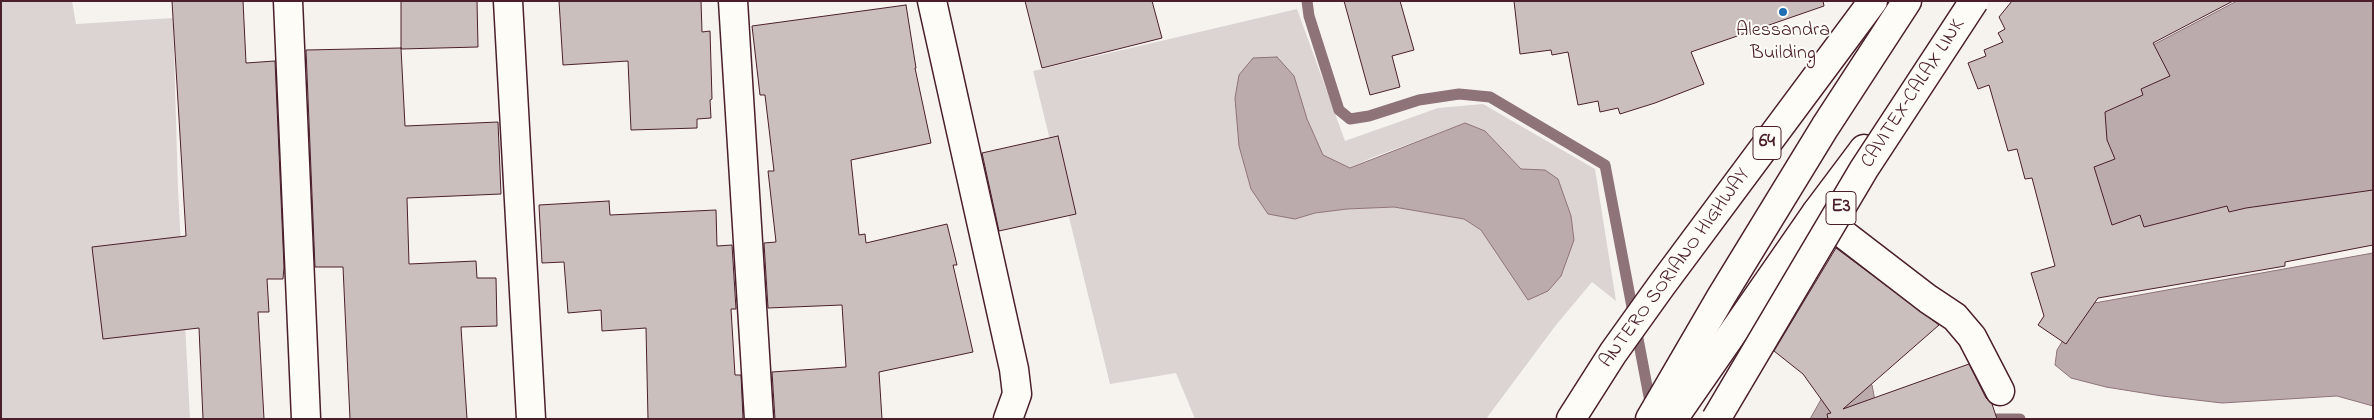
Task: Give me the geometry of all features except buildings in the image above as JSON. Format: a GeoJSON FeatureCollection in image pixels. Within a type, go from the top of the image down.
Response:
{"type":"FeatureCollection","features":[{"type":"Feature","properties":{"kind":"main road"},"geometry":{"type":"LineString","coordinates":[[288,1],[306,419]]}},
{"type":"Feature","properties":{"kind":"main road"},"geometry":{"type":"LineString","coordinates":[[508,1],[531,419]]}},
{"type":"Feature","properties":{"kind":"main road"},"geometry":{"type":"LineString","coordinates":[[734,1],[759,419]]}},
{"type":"Feature","properties":{"kind":"main road"},"geometry":{"type":"LineString","coordinates":[[932,1],[1014,370],[1017,394],[1008,419]]}},
{"type":"Feature","properties":{"kind":"main road","name":"ANTERO SORIANO HIGHWAY"},"geometry":{"type":"LineString","coordinates":[[1570,419],[1613,353],[1661,286],[1873,1]]}},
{"type":"Feature","properties":{"kind":"main road"},"geometry":{"type":"LineString","coordinates":[[1650,419],[1820,135],[1907,1]]}},
{"type":"Feature","properties":{"kind":"main road"},"geometry":{"type":"LineString","coordinates":[[1673,419],[1816,213],[1975,1]]}},
{"type":"Feature","properties":{"kind":"main road","name":"CAVITEX–CALAX LINK"},"geometry":{"type":"LineString","coordinates":[[1716,419],[1864,169],[1975,1]]}},
{"type":"Feature","properties":{"kind":"main road"},"geometry":{"type":"LineString","coordinates":[[1816,213],[1928,300],[1955,317],[1972,337],[2000,391]]}},
{"type":"Feature","properties":{"kind":"shaded area"},"geometry":{"type":"Polygon","coordinates":[[[1,1],[72,1],[76,24],[173,18],[178,189],[190,419],[1,419],[1,1]]]}},
{"type":"Feature","properties":{"kind":"shaded area"},"geometry":{"type":"Polygon","coordinates":[[[2237,1],[2373,1],[2373,214],[2123,261],[2067,90],[2237,1]]]}},
{"type":"Feature","properties":{"kind":"shaded area"},"geometry":{"type":"Polygon","coordinates":[[[1297,9],[1345,141],[1438,108],[1483,104],[1595,169],[1616,301],[1592,282],[1556,325],[1486,419],[1195,419],[1176,373],[1110,384],[1033,71],[1297,9]],[[1307,119],[1239,146],[1251,189],[1268,214],[1296,219],[1315,213],[1347,209],[1394,207],[1464,219],[1481,230],[1529,300],[1561,276],[1567,260],[1545,170],[1521,169],[1485,131],[1465,123],[1371,158],[1350,168],[1323,155],[1307,119]]]}},
{"type":"Feature","properties":{"kind":"shaded area"},"geometry":{"type":"Polygon","coordinates":[[[1277,57],[1294,76],[1307,119],[1323,155],[1350,168],[1465,123],[1485,131],[1521,169],[1545,170],[1558,179],[1571,216],[1574,240],[1561,276],[1548,291],[1528,300],[1481,230],[1464,219],[1394,207],[1347,209],[1315,213],[1295,219],[1268,214],[1251,189],[1239,146],[1235,98],[1239,75],[1253,58],[1277,57]]]}},
{"type":"Feature","properties":{"kind":"shaded area"},"geometry":{"type":"Polygon","coordinates":[[[2373,253],[2373,406],[2337,396],[2222,403],[2162,396],[2106,387],[2071,378],[2055,365],[2057,350],[2071,327],[2089,304],[2373,253]]]}},
{"type":"Feature","properties":{"kind":"shaded area"},"geometry":{"type":"Polygon","coordinates":[[[1837,371],[1857,371],[1872,385],[1876,406],[1868,419],[1810,419],[1837,371]]]}},
{"type":"Feature","properties":{"kind":"waterway"},"geometry":{"type":"LineString","coordinates":[[1307,1],[1309,16],[1339,110],[1350,119],[1369,116],[1419,100],[1459,94],[1490,97],[1605,165],[1651,407]]}},
{"type":"Feature","properties":{"kind":"waterway"},"geometry":{"type":"LineString","coordinates":[[1997,419],[2020,419]]}},
{"type":"Feature","properties":{"kind":"place","name":"Alessandra Building"},"geometry":{"type":"Point","coordinates":[1783,12]}}]}
